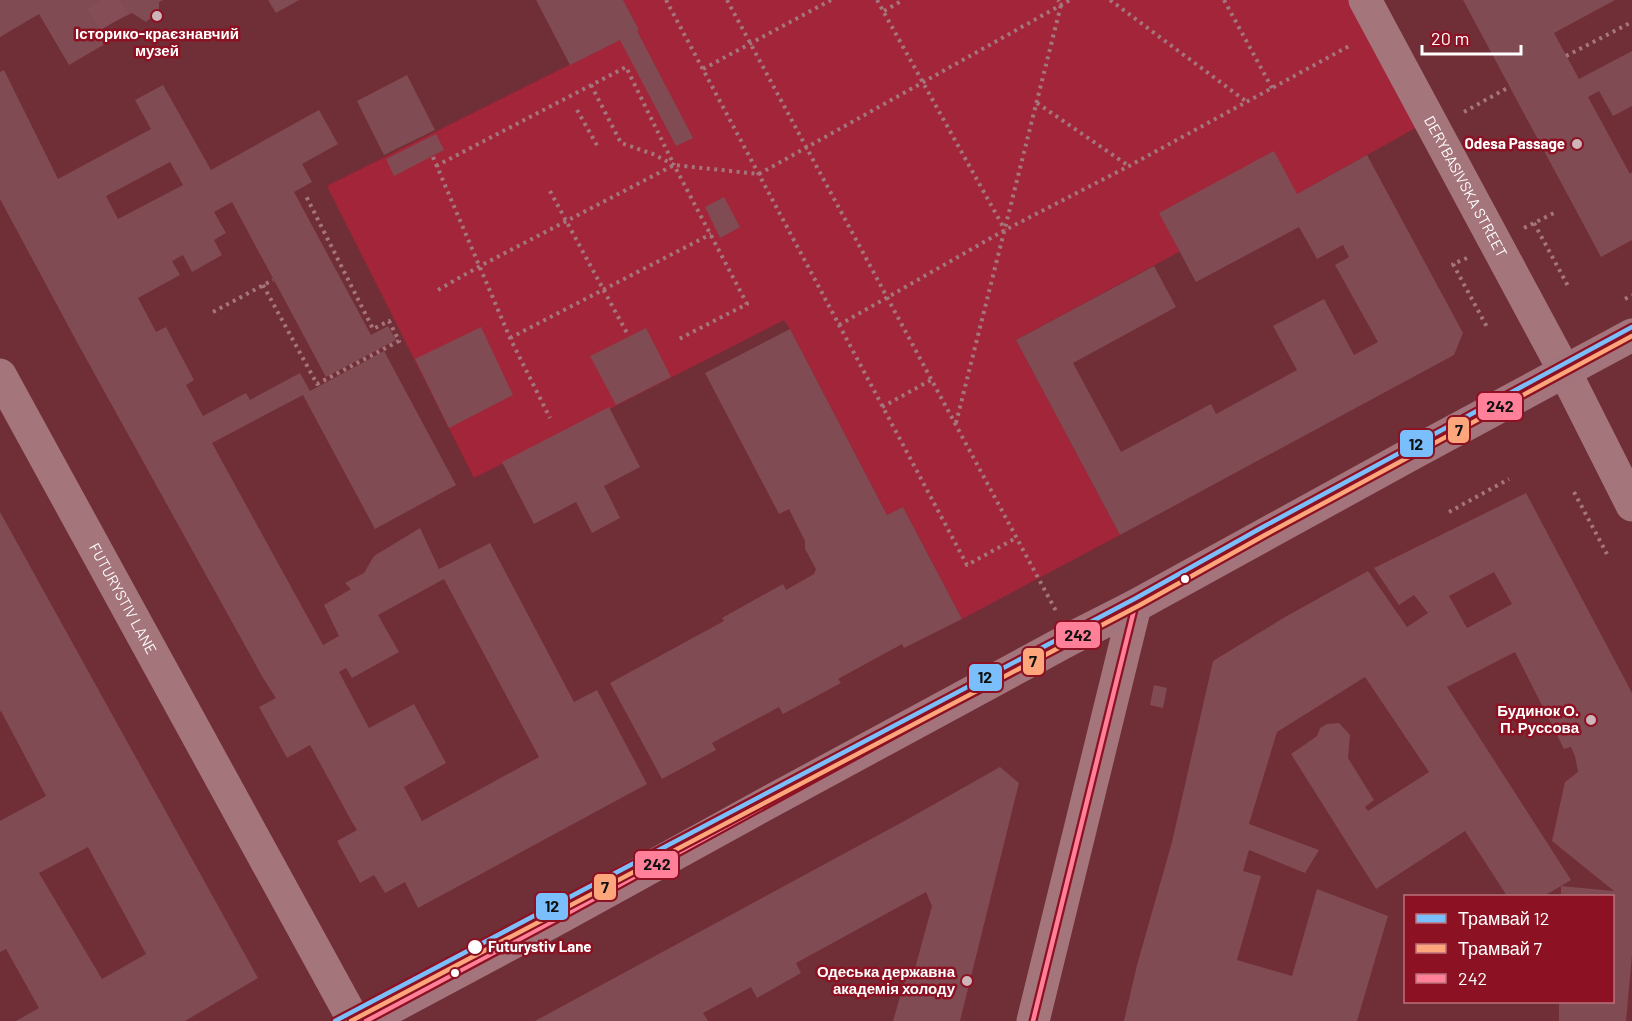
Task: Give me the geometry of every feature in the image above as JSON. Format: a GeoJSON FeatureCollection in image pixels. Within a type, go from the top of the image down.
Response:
{"type":"FeatureCollection","features":[{"type":"Feature","properties":{"kind":"main road"},"geometry":{"type":"LineString","coordinates":[[356,1018],[555,920],[1632,335]]}},
{"type":"Feature","properties":{"kind":"street","name":"DERYBASIVSKA STREET"},"geometry":{"type":"LineString","coordinates":[[1365,0],[1565,372],[1632,505]]}},
{"type":"Feature","properties":{"kind":"street","name":"FUTURYSTIV LANE"},"geometry":{"type":"LineString","coordinates":[[0,375],[356,1018]]}},
{"type":"Feature","properties":{"kind":"street"},"geometry":{"type":"LineString","coordinates":[[1033,1021],[1135,606]]}},
{"type":"Feature","properties":{"kind":"path"},"geometry":{"type":"LineString","coordinates":[[666,0],[967,564],[1016,538]]}},
{"type":"Feature","properties":{"kind":"path"},"geometry":{"type":"LineString","coordinates":[[727,0],[1070,639]]}},
{"type":"Feature","properties":{"kind":"path"},"geometry":{"type":"LineString","coordinates":[[703,69],[831,0]]}},
{"type":"Feature","properties":{"kind":"path"},"geometry":{"type":"LineString","coordinates":[[877,0],[1005,230]]}},
{"type":"Feature","properties":{"kind":"path"},"geometry":{"type":"LineString","coordinates":[[884,11],[903,0]]}},
{"type":"Feature","properties":{"kind":"path"},"geometry":{"type":"LineString","coordinates":[[956,425],[1061,5],[1058,0]]}},
{"type":"Feature","properties":{"kind":"path"},"geometry":{"type":"LineString","coordinates":[[591,86],[621,143],[653,154],[674,165],[759,174],[1070,0]]}},
{"type":"Feature","properties":{"kind":"path"},"geometry":{"type":"LineString","coordinates":[[1110,0],[1247,102]]}},
{"type":"Feature","properties":{"kind":"path"},"geometry":{"type":"LineString","coordinates":[[1224,0],[1272,88]]}},
{"type":"Feature","properties":{"kind":"path"},"geometry":{"type":"LineString","coordinates":[[1566,56],[1632,22]]}},
{"type":"Feature","properties":{"kind":"path"},"geometry":{"type":"LineString","coordinates":[[839,325],[1005,230],[1129,166],[1381,29]]}},
{"type":"Feature","properties":{"kind":"path"},"geometry":{"type":"LineString","coordinates":[[436,166],[626,67],[674,165],[747,304],[677,340]]}},
{"type":"Feature","properties":{"kind":"path"},"geometry":{"type":"LineString","coordinates":[[1434,128],[1509,87]]}},
{"type":"Feature","properties":{"kind":"path"},"geometry":{"type":"LineString","coordinates":[[1037,103],[1129,166]]}},
{"type":"Feature","properties":{"kind":"path"},"geometry":{"type":"LineString","coordinates":[[577,110],[598,147]]}},
{"type":"Feature","properties":{"kind":"path"},"geometry":{"type":"LineString","coordinates":[[432,157],[510,338],[550,418]]}},
{"type":"Feature","properties":{"kind":"path"},"geometry":{"type":"LineString","coordinates":[[438,290],[674,165]]}},
{"type":"Feature","properties":{"kind":"path"},"geometry":{"type":"LineString","coordinates":[[550,191],[628,335]]}},
{"type":"Feature","properties":{"kind":"path"},"geometry":{"type":"LineString","coordinates":[[263,285],[317,384],[399,340],[389,321],[373,329],[304,194]]}},
{"type":"Feature","properties":{"kind":"path"},"geometry":{"type":"LineString","coordinates":[[1534,223],[1568,286]]}},
{"type":"Feature","properties":{"kind":"path"},"geometry":{"type":"LineString","coordinates":[[510,338],[711,234]]}},
{"type":"Feature","properties":{"kind":"path"},"geometry":{"type":"LineString","coordinates":[[1454,264],[1487,327]]}},
{"type":"Feature","properties":{"kind":"path"},"geometry":{"type":"LineString","coordinates":[[213,312],[273,279]]}},
{"type":"Feature","properties":{"kind":"path"},"geometry":{"type":"LineString","coordinates":[[1625,298],[1632,295]]}},
{"type":"Feature","properties":{"kind":"path"},"geometry":{"type":"LineString","coordinates":[[882,407],[932,380]]}},
{"type":"Feature","properties":{"kind":"path"},"geometry":{"type":"LineString","coordinates":[[1449,512],[1509,479]]}},
{"type":"Feature","properties":{"kind":"path"},"geometry":{"type":"LineString","coordinates":[[1574,492],[1607,554]]}},
{"type":"Feature","properties":{"kind":"shaded area"},"geometry":{"type":"Polygon","coordinates":[[[623,0],[1353,0],[1419,126],[1297,194],[1177,253],[1016,340],[1120,535],[962,619],[903,507],[887,515],[784,320],[474,478],[327,186],[639,30],[623,0]]]}},
{"type":"Feature","properties":{"kind":"building"},"geometry":{"type":"Polygon","coordinates":[[[0,0],[163,0],[159,2],[159,11],[146,22],[132,13],[102,28],[110,41],[69,65],[39,14],[0,37],[0,0]]]}},
{"type":"Feature","properties":{"kind":"building"},"geometry":{"type":"Polygon","coordinates":[[[268,0],[299,0],[276,13],[268,0]]]}},
{"type":"Feature","properties":{"kind":"building"},"geometry":{"type":"Polygon","coordinates":[[[536,0],[623,0],[693,138],[676,146],[620,40],[570,65],[536,0]]]}},
{"type":"Feature","properties":{"kind":"building","name":"Odesa Passage"},"geometry":{"type":"Polygon","coordinates":[[[1463,0],[1615,0],[1554,33],[1579,79],[1632,51],[1632,106],[1613,116],[1599,91],[1588,97],[1630,174],[1632,172],[1632,240],[1601,257],[1463,0]]]}},
{"type":"Feature","properties":{"kind":"building"},"geometry":{"type":"Polygon","coordinates":[[[4,70],[58,179],[151,129],[135,100],[163,85],[211,170],[319,110],[338,144],[302,164],[312,182],[294,192],[371,335],[388,326],[396,340],[326,377],[232,202],[214,212],[226,233],[214,240],[222,255],[192,272],[183,255],[172,261],[180,275],[138,298],[156,332],[166,327],[194,380],[186,385],[203,416],[246,393],[250,400],[300,373],[310,391],[384,351],[456,485],[375,529],[303,395],[212,443],[323,645],[339,636],[324,605],[351,589],[345,583],[364,573],[374,556],[420,528],[439,569],[490,543],[574,702],[597,690],[647,784],[418,908],[405,882],[385,893],[374,875],[360,883],[337,841],[357,830],[310,745],[287,758],[259,707],[276,698],[78,344],[0,199],[0,72],[4,70]],[[170,162],[106,196],[118,219],[183,185],[170,162]],[[444,579],[378,615],[399,652],[352,678],[346,668],[339,672],[369,728],[414,704],[446,763],[404,787],[422,821],[539,757],[444,579]]]}},
{"type":"Feature","properties":{"kind":"building"},"geometry":{"type":"Polygon","coordinates":[[[407,75],[435,130],[384,155],[357,101],[407,75]]]}},
{"type":"Feature","properties":{"kind":"building"},"geometry":{"type":"Polygon","coordinates":[[[436,134],[444,150],[394,176],[386,159],[436,134]]]}},
{"type":"Feature","properties":{"kind":"building"},"geometry":{"type":"Polygon","coordinates":[[[1274,151],[1297,194],[1367,155],[1463,333],[1454,355],[1120,535],[1016,340],[1154,266],[1176,307],[1073,363],[1121,452],[1211,404],[1216,414],[1297,370],[1273,326],[1324,299],[1354,355],[1378,342],[1335,265],[1349,257],[1343,245],[1317,259],[1299,227],[1196,282],[1159,213],[1274,151]]]}},
{"type":"Feature","properties":{"kind":"building"},"geometry":{"type":"Polygon","coordinates":[[[724,197],[740,227],[720,238],[705,207],[724,197]]]}},
{"type":"Feature","properties":{"kind":"building"},"geometry":{"type":"Polygon","coordinates":[[[481,327],[513,395],[449,428],[415,359],[481,327]]]}},
{"type":"Feature","properties":{"kind":"building"},"geometry":{"type":"Polygon","coordinates":[[[646,328],[671,377],[616,405],[590,356],[646,328]]]}},
{"type":"Feature","properties":{"kind":"building"},"geometry":{"type":"Polygon","coordinates":[[[790,329],[887,515],[903,507],[962,619],[904,648],[902,644],[838,679],[841,683],[783,714],[779,707],[712,743],[716,750],[662,779],[610,683],[724,621],[722,618],[783,584],[786,590],[814,574],[816,569],[805,549],[805,541],[789,509],[779,514],[705,373],[790,329]]]}},
{"type":"Feature","properties":{"kind":"building"},"geometry":{"type":"Polygon","coordinates":[[[609,407],[640,467],[604,486],[620,518],[592,533],[576,502],[534,524],[502,462],[609,407]]]}},
{"type":"Feature","properties":{"kind":"building"},"geometry":{"type":"Polygon","coordinates":[[[1526,493],[1632,693],[1632,955],[1626,1021],[1559,1021],[1559,1003],[1614,1003],[1614,895],[1561,895],[1561,886],[1546,895],[1506,895],[1465,831],[1376,889],[1291,754],[1317,736],[1320,728],[1327,724],[1339,723],[1350,735],[1348,758],[1374,800],[1365,807],[1368,811],[1429,772],[1365,677],[1277,732],[1249,824],[1319,850],[1305,873],[1249,850],[1243,871],[1261,876],[1237,960],[1292,976],[1317,889],[1388,916],[1357,1021],[1124,1021],[1137,965],[1172,842],[1213,661],[1285,617],[1368,571],[1407,627],[1428,613],[1414,595],[1399,605],[1374,568],[1526,493]],[[1494,572],[1449,596],[1467,628],[1512,604],[1494,572]],[[1515,652],[1447,687],[1571,880],[1561,886],[1614,891],[1552,841],[1565,782],[1578,772],[1575,756],[1571,747],[1564,749],[1515,652]]]}},
{"type":"Feature","properties":{"kind":"building"},"geometry":{"type":"Polygon","coordinates":[[[0,512],[258,978],[185,1021],[16,1021],[39,1008],[6,949],[0,952],[0,821],[46,796],[0,712],[0,512]],[[88,847],[39,873],[102,979],[146,954],[88,847]]]}},
{"type":"Feature","properties":{"kind":"building"},"geometry":{"type":"Polygon","coordinates":[[[1154,685],[1167,688],[1163,708],[1150,705],[1154,685]]]}},
{"type":"Feature","properties":{"kind":"building"},"geometry":{"type":"Polygon","coordinates":[[[1000,767],[1019,783],[960,1021],[893,1021],[906,976],[914,972],[932,906],[926,892],[796,963],[801,973],[757,998],[751,987],[703,1013],[708,1021],[535,1021],[908,819],[1000,767]]]}},
{"type":"Feature","properties":{"kind":"tunnel"},"geometry":{"type":"LineString","coordinates":[[101,0],[114,22]]}},
{"type":"Feature","properties":{"kind":"tram line","name":"12"},"geometry":{"type":"LineString","coordinates":[[335,1021],[1136,598],[1632,327]]}},
{"type":"Feature","properties":{"kind":"tram line","name":"7"},"geometry":{"type":"LineString","coordinates":[[351,1021],[1140,605],[1632,336]]}},
{"type":"Feature","properties":{"kind":"transit line","name":"242"},"geometry":{"type":"LineString","coordinates":[[366,1021],[1632,335]]}},
{"type":"Feature","properties":{"kind":"transit line","name":"242"},"geometry":{"type":"LineString","coordinates":[[1033,1021],[1135,606]]}},
{"type":"Feature","properties":{"kind":"place","name":"Історико-краєзнавчий музей"},"geometry":{"type":"Point","coordinates":[157,16]}},
{"type":"Feature","properties":{"kind":"place","name":"Odesa Passage"},"geometry":{"type":"Point","coordinates":[1577,144]}},
{"type":"Feature","properties":{"kind":"place","name":"Будинок О. П. Руссова"},"geometry":{"type":"Point","coordinates":[1591,720]}},
{"type":"Feature","properties":{"kind":"place","name":"Futurystiv Lane"},"geometry":{"type":"Point","coordinates":[475,947]}},
{"type":"Feature","properties":{"kind":"place","name":"Одеська державна академія холоду"},"geometry":{"type":"Point","coordinates":[967,981]}}]}
